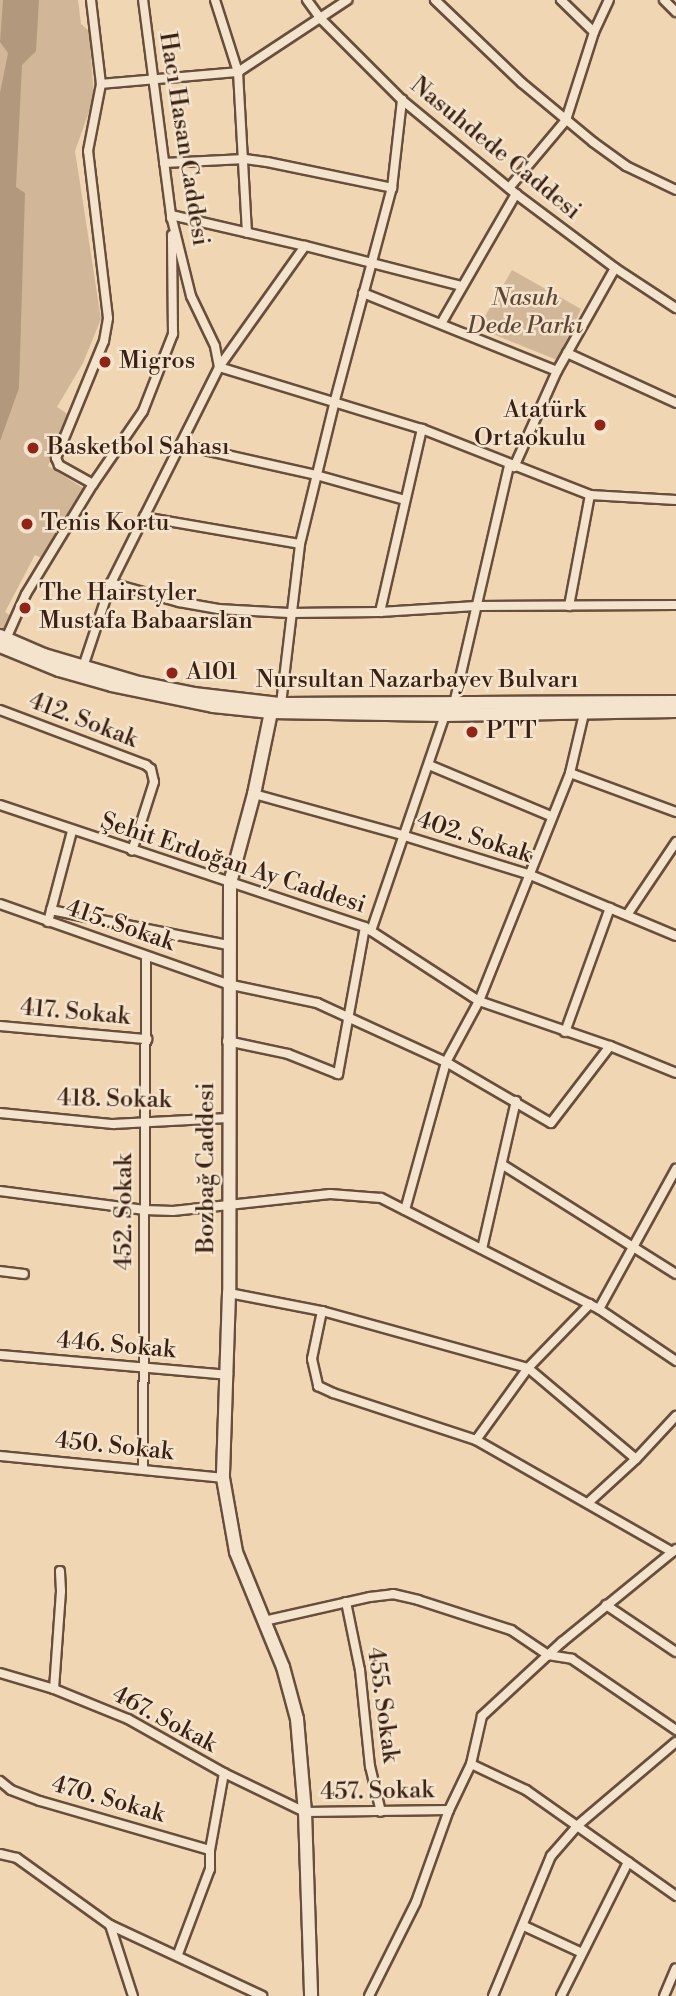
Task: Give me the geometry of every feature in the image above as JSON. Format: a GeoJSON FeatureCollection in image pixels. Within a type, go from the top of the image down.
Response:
{"type":"FeatureCollection","features":[{"type":"Feature","properties":{"kind":"main road","name":"Nursultan Nazarbayev Bulvarı"},"geometry":{"type":"LineString","coordinates":[[2,642],[83,667],[194,694],[276,708],[676,702]]}},
{"type":"Feature","properties":{"kind":"main road","name":"Nursultan Nazarbayev Bulvarı"},"geometry":{"type":"LineString","coordinates":[[2,642],[59,670],[145,694],[213,706],[445,715],[676,712]]}},
{"type":"Feature","properties":{"kind":"main road","name":"Bozbağ Caddesi"},"geometry":{"type":"LineString","coordinates":[[276,708],[230,883],[229,1293],[223,1478],[232,1540],[283,1667],[298,1719],[305,1812],[311,1996]]}},
{"type":"Feature","properties":{"kind":"street"},"geometry":{"type":"LineString","coordinates":[[91,0],[101,84],[88,151],[108,318],[104,341],[56,458],[60,465],[93,484]]}},
{"type":"Feature","properties":{"kind":"street","name":"Hacı Hasan Caddesi"},"geometry":{"type":"LineString","coordinates":[[143,0],[171,215],[191,296],[215,346],[219,367]]}},
{"type":"Feature","properties":{"kind":"street"},"geometry":{"type":"LineString","coordinates":[[215,0],[238,72],[245,159],[247,233]]}},
{"type":"Feature","properties":{"kind":"street","name":"Nasuhdede Caddesi"},"geometry":{"type":"LineString","coordinates":[[307,0],[321,19],[402,100],[512,191],[615,268],[676,308]]}},
{"type":"Feature","properties":{"kind":"street"},"geometry":{"type":"LineString","coordinates":[[101,84],[238,72],[347,0]]}},
{"type":"Feature","properties":{"kind":"street"},"geometry":{"type":"LineString","coordinates":[[435,0],[522,83],[566,120],[626,166],[676,190]]}},
{"type":"Feature","properties":{"kind":"street"},"geometry":{"type":"LineString","coordinates":[[561,0],[594,32]]}},
{"type":"Feature","properties":{"kind":"street"},"geometry":{"type":"LineString","coordinates":[[442,322],[512,191],[566,120],[594,32],[609,0]]}},
{"type":"Feature","properties":{"kind":"street"},"geometry":{"type":"LineString","coordinates":[[664,0],[676,12]]}},
{"type":"Feature","properties":{"kind":"street"},"geometry":{"type":"LineString","coordinates":[[276,708],[300,544],[335,400],[392,188],[402,100]]}},
{"type":"Feature","properties":{"kind":"street"},"geometry":{"type":"LineString","coordinates":[[164,163],[245,159],[317,170],[392,188]]}},
{"type":"Feature","properties":{"kind":"street"},"geometry":{"type":"LineString","coordinates":[[2,642],[33,582],[93,484],[143,411],[173,334],[171,215],[372,261],[461,286]]}},
{"type":"Feature","properties":{"kind":"street"},"geometry":{"type":"LineString","coordinates":[[83,667],[111,583],[219,367],[305,246]]}},
{"type":"Feature","properties":{"kind":"street"},"geometry":{"type":"LineString","coordinates":[[454,705],[512,466],[557,371],[615,268]]}},
{"type":"Feature","properties":{"kind":"street"},"geometry":{"type":"LineString","coordinates":[[363,293],[442,322],[557,371]]}},
{"type":"Feature","properties":{"kind":"street"},"geometry":{"type":"LineString","coordinates":[[567,353],[676,403]]}},
{"type":"Feature","properties":{"kind":"street"},"geometry":{"type":"LineString","coordinates":[[219,367],[335,400],[422,429],[590,495],[676,500]]}},
{"type":"Feature","properties":{"kind":"street"},"geometry":{"type":"LineString","coordinates":[[380,612],[422,429]]}},
{"type":"Feature","properties":{"kind":"street"},"geometry":{"type":"LineString","coordinates":[[182,445],[316,475],[405,500]]}},
{"type":"Feature","properties":{"kind":"street"},"geometry":{"type":"LineString","coordinates":[[569,606],[590,495]]}},
{"type":"Feature","properties":{"kind":"street"},"geometry":{"type":"LineString","coordinates":[[144,517],[300,544]]}},
{"type":"Feature","properties":{"kind":"street"},"geometry":{"type":"LineString","coordinates":[[111,583],[179,602],[218,609],[289,613],[380,612],[476,606],[676,605]]}},
{"type":"Feature","properties":{"kind":"street","name":"412. Sokak"},"geometry":{"type":"LineString","coordinates":[[0,710],[151,769],[153,782],[132,851]]}},
{"type":"Feature","properties":{"kind":"street"},"geometry":{"type":"LineString","coordinates":[[405,1210],[446,1062],[479,1001],[570,772],[584,714]]}},
{"type":"Feature","properties":{"kind":"street"},"geometry":{"type":"LineString","coordinates":[[228,1041],[288,1054],[338,1074],[368,929],[405,836],[445,715]]}},
{"type":"Feature","properties":{"kind":"street"},"geometry":{"type":"LineString","coordinates":[[429,765],[551,816]]}},
{"type":"Feature","properties":{"kind":"street"},"geometry":{"type":"LineString","coordinates":[[570,772],[676,812]]}},
{"type":"Feature","properties":{"kind":"street","name":"402. Sokak"},"geometry":{"type":"LineString","coordinates":[[254,794],[528,874],[676,936]]}},
{"type":"Feature","properties":{"kind":"street","name":"Şehit Erdoğan Ay Caddesi"},"geometry":{"type":"LineString","coordinates":[[0,804],[72,831],[368,929],[479,1001],[610,1046],[676,1073]]}},
{"type":"Feature","properties":{"kind":"street"},"geometry":{"type":"LineString","coordinates":[[48,922],[72,831]]}},
{"type":"Feature","properties":{"kind":"street"},"geometry":{"type":"LineString","coordinates":[[627,915],[676,842]]}},
{"type":"Feature","properties":{"kind":"street","name":"415. Sokak"},"geometry":{"type":"LineString","coordinates":[[0,904],[228,984],[317,1003],[446,1062],[551,1123],[610,1046]]}},
{"type":"Feature","properties":{"kind":"street"},"geometry":{"type":"LineString","coordinates":[[565,1032],[610,908]]}},
{"type":"Feature","properties":{"kind":"street"},"geometry":{"type":"LineString","coordinates":[[51,910],[228,945]]}},
{"type":"Feature","properties":{"kind":"street","name":"452. Sokak"},"geometry":{"type":"LineString","coordinates":[[143,1469],[146,956]]}},
{"type":"Feature","properties":{"kind":"street","name":"417. Sokak"},"geometry":{"type":"LineString","coordinates":[[0,1026],[147,1039]]}},
{"type":"Feature","properties":{"kind":"street"},"geometry":{"type":"LineString","coordinates":[[482,1249],[516,1101]]}},
{"type":"Feature","properties":{"kind":"street","name":"418. Sokak"},"geometry":{"type":"LineString","coordinates":[[0,1112],[92,1123],[228,1118]]}},
{"type":"Feature","properties":{"kind":"street"},"geometry":{"type":"LineString","coordinates":[[503,1164],[676,1274]]}},
{"type":"Feature","properties":{"kind":"street"},"geometry":{"type":"LineString","coordinates":[[599,1309],[676,1169]]}},
{"type":"Feature","properties":{"kind":"street"},"geometry":{"type":"LineString","coordinates":[[0,1191],[145,1210],[197,1211],[342,1193],[381,1198],[599,1309],[676,1362]]}},
{"type":"Feature","properties":{"kind":"street"},"geometry":{"type":"LineString","coordinates":[[0,1271],[24,1274]]}},
{"type":"Feature","properties":{"kind":"street"},"geometry":{"type":"LineString","coordinates":[[229,1293],[322,1311],[528,1368],[636,1460]]}},
{"type":"Feature","properties":{"kind":"street"},"geometry":{"type":"LineString","coordinates":[[476,1440],[528,1368],[590,1304]]}},
{"type":"Feature","properties":{"kind":"street"},"geometry":{"type":"LineString","coordinates":[[322,1311],[312,1359],[318,1386],[476,1440],[674,1550],[548,1655],[482,1716],[471,1764],[449,1810],[416,1902],[369,1996]]}},
{"type":"Feature","properties":{"kind":"street","name":"446. Sokak"},"geometry":{"type":"LineString","coordinates":[[0,1355],[228,1375]]}},
{"type":"Feature","properties":{"kind":"street"},"geometry":{"type":"LineString","coordinates":[[589,1502],[636,1460],[676,1416]]}},
{"type":"Feature","properties":{"kind":"street","name":"450. Sokak"},"geometry":{"type":"LineString","coordinates":[[0,1456],[223,1478]]}},
{"type":"Feature","properties":{"kind":"street"},"geometry":{"type":"LineString","coordinates":[[54,1689],[60,1571]]}},
{"type":"Feature","properties":{"kind":"street"},"geometry":{"type":"LineString","coordinates":[[264,1621],[393,1594],[418,1600],[511,1630],[548,1655],[572,1659],[676,1730]]}},
{"type":"Feature","properties":{"kind":"street","name":"455. Sokak"},"geometry":{"type":"LineString","coordinates":[[346,1602],[360,1670],[370,1766],[381,1812]]}},
{"type":"Feature","properties":{"kind":"street"},"geometry":{"type":"LineString","coordinates":[[606,1605],[676,1652]]}},
{"type":"Feature","properties":{"kind":"street","name":"467. Sokak"},"geometry":{"type":"LineString","coordinates":[[0,1673],[54,1689],[128,1719],[224,1773],[305,1812]]}},
{"type":"Feature","properties":{"kind":"street"},"geometry":{"type":"LineString","coordinates":[[493,1996],[524,1926],[540,1877],[551,1856],[578,1825],[676,1742]]}},
{"type":"Feature","properties":{"kind":"street"},"geometry":{"type":"LineString","coordinates":[[471,1764],[526,1790],[676,1896]]}},
{"type":"Feature","properties":{"kind":"street"},"geometry":{"type":"LineString","coordinates":[[178,1954],[210,1869],[210,1850],[224,1773]]}},
{"type":"Feature","properties":{"kind":"street","name":"470. Sokak"},"geometry":{"type":"LineString","coordinates":[[0,1781],[11,1790],[40,1801],[210,1850]]}},
{"type":"Feature","properties":{"kind":"street","name":"457. Sokak"},"geometry":{"type":"LineString","coordinates":[[305,1812],[449,1810]]}},
{"type":"Feature","properties":{"kind":"street"},"geometry":{"type":"LineString","coordinates":[[0,1854],[17,1858],[110,1925],[178,1954],[262,1996]]}},
{"type":"Feature","properties":{"kind":"street"},"geometry":{"type":"LineString","coordinates":[[561,1996],[580,1952],[628,1862]]}},
{"type":"Feature","properties":{"kind":"street"},"geometry":{"type":"LineString","coordinates":[[110,1925],[133,1996]]}},
{"type":"Feature","properties":{"kind":"street"},"geometry":{"type":"LineString","coordinates":[[524,1926],[580,1952]]}},
{"type":"Feature","properties":{"kind":"street"},"geometry":{"type":"LineString","coordinates":[[664,1996],[676,1968]]}},
{"type":"Feature","properties":{"kind":"green space"},"geometry":{"type":"Polygon","coordinates":[[[0,0],[78,0],[81,24],[89,31],[94,98],[75,151],[101,319],[83,363],[57,407],[69,415],[48,466],[83,488],[83,494],[42,558],[35,555],[5,612],[11,616],[5,631],[0,631],[0,0]]]}},
{"type":"Feature","properties":{"kind":"green space","name":"Nasuh Dede Parkı"},"geometry":{"type":"Polygon","coordinates":[[[512,270],[581,309],[557,360],[478,328],[512,270]]]}},
{"type":"Feature","properties":{"kind":"shaded area"},"geometry":{"type":"Polygon","coordinates":[[[3,0],[39,0],[36,51],[22,65],[16,187],[25,193],[19,388],[0,441],[0,93],[8,53],[0,42],[3,0]]]}},
{"type":"Feature","properties":{"kind":"place","name":"Migros"},"geometry":{"type":"Point","coordinates":[105,362]}},
{"type":"Feature","properties":{"kind":"place","name":"Atatürk Ortaokulu"},"geometry":{"type":"Point","coordinates":[600,425]}},
{"type":"Feature","properties":{"kind":"place","name":"Basketbol Sahası"},"geometry":{"type":"Point","coordinates":[33,448]}},
{"type":"Feature","properties":{"kind":"place","name":"Tenis Kortu"},"geometry":{"type":"Point","coordinates":[27,524]}},
{"type":"Feature","properties":{"kind":"place","name":"The Hairstyler Mustafa Babaarslan"},"geometry":{"type":"Point","coordinates":[25,608]}},
{"type":"Feature","properties":{"kind":"place","name":"A101"},"geometry":{"type":"Point","coordinates":[172,673]}},
{"type":"Feature","properties":{"kind":"place","name":"PTT"},"geometry":{"type":"Point","coordinates":[472,732]}}]}
